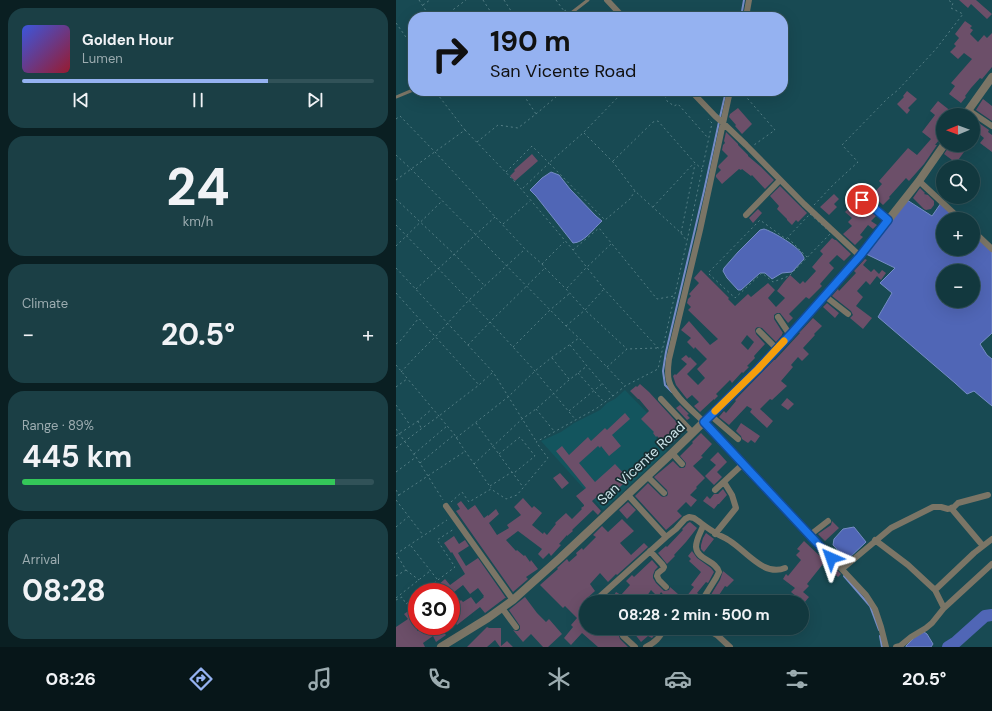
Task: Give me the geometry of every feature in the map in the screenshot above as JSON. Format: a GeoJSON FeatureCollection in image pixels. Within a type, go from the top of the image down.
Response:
{"type":"FeatureCollection","features":[{"type":"Feature","properties":{"kind":"street"},"geometry":{"type":"LineString","coordinates":[[607,0],[618,12]]}},
{"type":"Feature","properties":{"kind":"street"},"geometry":{"type":"LineString","coordinates":[[747,12],[749,0]]}},
{"type":"Feature","properties":{"kind":"street"},"geometry":{"type":"LineString","coordinates":[[970,108],[992,77]]}},
{"type":"Feature","properties":{"kind":"street"},"geometry":{"type":"LineString","coordinates":[[696,96],[804,204],[860,256]]}},
{"type":"Feature","properties":{"kind":"street"},"geometry":{"type":"LineString","coordinates":[[729,96],[698,238],[669,359],[669,381],[673,390],[866,595],[875,609],[887,647]]}},
{"type":"Feature","properties":{"kind":"street"},"geometry":{"type":"LineString","coordinates":[[980,119],[992,126]]}},
{"type":"Feature","properties":{"kind":"street","name":"San Vicente Road"},"geometry":{"type":"LineString","coordinates":[[441,647],[488,618],[513,600],[672,453],[758,369],[860,256],[939,152]]}},
{"type":"Feature","properties":{"kind":"street"},"geometry":{"type":"LineString","coordinates":[[746,215],[780,180]]}},
{"type":"Feature","properties":{"kind":"street"},"geometry":{"type":"LineString","coordinates":[[919,180],[953,212]]}},
{"type":"Feature","properties":{"kind":"street"},"geometry":{"type":"LineString","coordinates":[[856,205],[864,200],[888,220]]}},
{"type":"Feature","properties":{"kind":"street"},"geometry":{"type":"LineString","coordinates":[[980,238],[992,249]]}},
{"type":"Feature","properties":{"kind":"street"},"geometry":{"type":"LineString","coordinates":[[825,296],[848,314]]}},
{"type":"Feature","properties":{"kind":"street"},"geometry":{"type":"LineString","coordinates":[[778,317],[790,335]]}},
{"type":"Feature","properties":{"kind":"street"},"geometry":{"type":"LineString","coordinates":[[759,331],[777,349]]}},
{"type":"Feature","properties":{"kind":"street"},"geometry":{"type":"LineString","coordinates":[[661,399],[692,432]]}},
{"type":"Feature","properties":{"kind":"street"},"geometry":{"type":"LineString","coordinates":[[710,416],[738,439]]}},
{"type":"Feature","properties":{"kind":"street"},"geometry":{"type":"LineString","coordinates":[[672,453],[682,464]]}},
{"type":"Feature","properties":{"kind":"street"},"geometry":{"type":"LineString","coordinates":[[715,490],[743,464]]}},
{"type":"Feature","properties":{"kind":"street"},"geometry":{"type":"LineString","coordinates":[[647,476],[664,493]]}},
{"type":"Feature","properties":{"kind":"street"},"geometry":{"type":"LineString","coordinates":[[715,534],[736,508],[732,495],[724,482]]}},
{"type":"Feature","properties":{"kind":"street"},"geometry":{"type":"LineString","coordinates":[[627,494],[666,537]]}},
{"type":"Feature","properties":{"kind":"street"},"geometry":{"type":"LineString","coordinates":[[842,569],[891,528],[933,507],[948,509],[954,507],[958,503],[988,495]]}},
{"type":"Feature","properties":{"kind":"street"},"geometry":{"type":"LineString","coordinates":[[446,506],[513,600]]}},
{"type":"Feature","properties":{"kind":"street"},"geometry":{"type":"LineString","coordinates":[[951,508],[983,546]]}},
{"type":"Feature","properties":{"kind":"street"},"geometry":{"type":"LineString","coordinates":[[601,595],[687,518],[692,517],[715,534],[729,540],[757,563],[772,570],[780,570],[785,568]]}},
{"type":"Feature","properties":{"kind":"street"},"geometry":{"type":"LineString","coordinates":[[810,535],[828,521]]}},
{"type":"Feature","properties":{"kind":"street"},"geometry":{"type":"LineString","coordinates":[[703,526],[697,539],[697,550],[703,558],[716,566],[719,572],[705,595]]}},
{"type":"Feature","properties":{"kind":"street"},"geometry":{"type":"LineString","coordinates":[[935,590],[974,553],[992,539]]}},
{"type":"Feature","properties":{"kind":"street"},"geometry":{"type":"LineString","coordinates":[[875,540],[908,565],[935,590],[944,608]]}},
{"type":"Feature","properties":{"kind":"street"},"geometry":{"type":"LineString","coordinates":[[650,551],[663,565],[664,569],[658,573],[657,576],[666,587]]}},
{"type":"Feature","properties":{"kind":"street"},"geometry":{"type":"LineString","coordinates":[[896,647],[900,646],[932,623],[944,608],[992,564]]}},
{"type":"Feature","properties":{"kind":"street"},"geometry":{"type":"LineString","coordinates":[[502,608],[516,627]]}},
{"type":"Feature","properties":{"kind":"street"},"geometry":{"type":"LineString","coordinates":[[646,647],[656,640],[659,635]]}},
{"type":"Feature","properties":{"kind":"street"},"geometry":{"type":"LineString","coordinates":[[717,635],[730,647]]}},
{"type":"Feature","properties":{"kind":"street"},"geometry":{"type":"LineString","coordinates":[[623,636],[635,647]]}},
{"type":"Feature","properties":{"kind":"lane"},"geometry":{"type":"LineString","coordinates":[[572,12],[588,0]]}},
{"type":"Feature","properties":{"kind":"lane"},"geometry":{"type":"LineString","coordinates":[[396,97],[408,92]]}},
{"type":"Feature","properties":{"kind":"path"},"geometry":{"type":"LineString","coordinates":[[419,0],[427,12]]}},
{"type":"Feature","properties":{"kind":"path"},"geometry":{"type":"LineString","coordinates":[[422,5],[430,0]]}},
{"type":"Feature","properties":{"kind":"path"},"geometry":{"type":"LineString","coordinates":[[450,12],[466,0]]}},
{"type":"Feature","properties":{"kind":"path"},"geometry":{"type":"LineString","coordinates":[[483,0],[491,12]]}},
{"type":"Feature","properties":{"kind":"path"},"geometry":{"type":"LineString","coordinates":[[504,0],[512,12]]}},
{"type":"Feature","properties":{"kind":"path"},"geometry":{"type":"LineString","coordinates":[[556,0],[564,11]]}},
{"type":"Feature","properties":{"kind":"path"},"geometry":{"type":"LineString","coordinates":[[814,206],[833,185],[858,162],[842,145],[888,98],[898,90],[936,49],[963,14],[951,8],[953,3],[948,0]]}},
{"type":"Feature","properties":{"kind":"path"},"geometry":{"type":"LineString","coordinates":[[396,23],[408,40]]}},
{"type":"Feature","properties":{"kind":"path"},"geometry":{"type":"LineString","coordinates":[[439,96],[465,130],[531,201],[604,289],[658,348]]}},
{"type":"Feature","properties":{"kind":"path"},"geometry":{"type":"LineString","coordinates":[[524,96],[536,114]]}},
{"type":"Feature","properties":{"kind":"path"},"geometry":{"type":"LineString","coordinates":[[477,143],[498,125],[518,128],[557,96]]}},
{"type":"Feature","properties":{"kind":"path"},"geometry":{"type":"LineString","coordinates":[[521,190],[583,133],[619,96]]}},
{"type":"Feature","properties":{"kind":"path"},"geometry":{"type":"LineString","coordinates":[[665,96],[667,101],[674,106],[678,104],[709,139]]}},
{"type":"Feature","properties":{"kind":"path"},"geometry":{"type":"LineString","coordinates":[[745,96],[775,130],[754,145]]}},
{"type":"Feature","properties":{"kind":"path"},"geometry":{"type":"LineString","coordinates":[[396,119],[400,116],[525,249],[542,264],[585,310],[627,349]]}},
{"type":"Feature","properties":{"kind":"path"},"geometry":{"type":"LineString","coordinates":[[536,442],[605,403],[625,386],[658,369],[709,139],[712,123],[707,118]]}},
{"type":"Feature","properties":{"kind":"path"},"geometry":{"type":"LineString","coordinates":[[613,162],[653,122],[658,122],[702,169]]}},
{"type":"Feature","properties":{"kind":"path"},"geometry":{"type":"LineString","coordinates":[[396,180],[465,130]]}},
{"type":"Feature","properties":{"kind":"path"},"geometry":{"type":"LineString","coordinates":[[583,133],[613,162],[635,191],[681,233],[687,241]]}},
{"type":"Feature","properties":{"kind":"path"},"geometry":{"type":"LineString","coordinates":[[506,173],[532,146],[604,220],[630,199],[635,191]]}},
{"type":"Feature","properties":{"kind":"path"},"geometry":{"type":"LineString","coordinates":[[396,155],[625,386]]}},
{"type":"Feature","properties":{"kind":"path"},"geometry":{"type":"LineString","coordinates":[[653,208],[695,163]]}},
{"type":"Feature","properties":{"kind":"path"},"geometry":{"type":"LineString","coordinates":[[681,233],[695,163]]}},
{"type":"Feature","properties":{"kind":"path"},"geometry":{"type":"LineString","coordinates":[[396,199],[485,286]]}},
{"type":"Feature","properties":{"kind":"path"},"geometry":{"type":"LineString","coordinates":[[396,246],[442,201]]}},
{"type":"Feature","properties":{"kind":"path"},"geometry":{"type":"LineString","coordinates":[[503,225],[531,201]]}},
{"type":"Feature","properties":{"kind":"path"},"geometry":{"type":"LineString","coordinates":[[810,214],[831,233],[808,257],[789,276],[773,282],[762,273],[735,298],[708,272],[760,220],[786,239],[810,214]]}},
{"type":"Feature","properties":{"kind":"path"},"geometry":{"type":"LineString","coordinates":[[416,290],[438,268],[455,255],[496,217]]}},
{"type":"Feature","properties":{"kind":"path"},"geometry":{"type":"LineString","coordinates":[[396,225],[535,371],[575,420]]}},
{"type":"Feature","properties":{"kind":"path"},"geometry":{"type":"LineString","coordinates":[[573,250],[599,228],[657,299],[674,296]]}},
{"type":"Feature","properties":{"kind":"path"},"geometry":{"type":"LineString","coordinates":[[788,237],[808,257]]}},
{"type":"Feature","properties":{"kind":"path"},"geometry":{"type":"LineString","coordinates":[[542,264],[565,241]]}},
{"type":"Feature","properties":{"kind":"path"},"geometry":{"type":"LineString","coordinates":[[566,289],[611,243]]}},
{"type":"Feature","properties":{"kind":"path"},"geometry":{"type":"LineString","coordinates":[[401,372],[436,337],[469,300],[525,249]]}},
{"type":"Feature","properties":{"kind":"path"},"geometry":{"type":"LineString","coordinates":[[396,268],[493,372],[536,442],[548,458],[517,495],[506,500],[490,488],[454,434],[396,365]]}},
{"type":"Feature","properties":{"kind":"path"},"geometry":{"type":"LineString","coordinates":[[467,345],[545,268]]}},
{"type":"Feature","properties":{"kind":"path"},"geometry":{"type":"LineString","coordinates":[[566,326],[585,310],[604,289]]}},
{"type":"Feature","properties":{"kind":"path"},"geometry":{"type":"LineString","coordinates":[[396,293],[479,385]]}},
{"type":"Feature","properties":{"kind":"path"},"geometry":{"type":"LineString","coordinates":[[513,348],[550,310],[570,293]]}},
{"type":"Feature","properties":{"kind":"path"},"geometry":{"type":"LineString","coordinates":[[396,344],[419,319]]}},
{"type":"Feature","properties":{"kind":"path"},"geometry":{"type":"LineString","coordinates":[[456,438],[508,397],[535,371],[579,338]]}},
{"type":"Feature","properties":{"kind":"path"},"geometry":{"type":"LineString","coordinates":[[570,344],[613,396]]}},
{"type":"Feature","properties":{"kind":"path"},"geometry":{"type":"LineString","coordinates":[[607,367],[627,349],[662,348]]}},
{"type":"Feature","properties":{"kind":"path"},"geometry":{"type":"LineString","coordinates":[[552,358],[569,380]]}},
{"type":"Feature","properties":{"kind":"path"},"geometry":{"type":"LineString","coordinates":[[474,464],[522,419],[587,366]]}},
{"type":"Feature","properties":{"kind":"path"},"geometry":{"type":"LineString","coordinates":[[396,448],[479,385],[493,372]]}},
{"type":"Feature","properties":{"kind":"path"},"geometry":{"type":"LineString","coordinates":[[578,373],[605,403]]}},
{"type":"Feature","properties":{"kind":"path"},"geometry":{"type":"LineString","coordinates":[[396,387],[407,378]]}},
{"type":"Feature","properties":{"kind":"path"},"geometry":{"type":"LineString","coordinates":[[569,412],[602,384]]}},
{"type":"Feature","properties":{"kind":"path"},"geometry":{"type":"LineString","coordinates":[[396,405],[411,425]]}},
{"type":"Feature","properties":{"kind":"path"},"geometry":{"type":"LineString","coordinates":[[396,436],[418,421],[432,408]]}},
{"type":"Feature","properties":{"kind":"path"},"geometry":{"type":"LineString","coordinates":[[536,409],[554,432]]}},
{"type":"Feature","properties":{"kind":"path"},"geometry":{"type":"LineString","coordinates":[[418,421],[421,429]]}},
{"type":"Feature","properties":{"kind":"path"},"geometry":{"type":"LineString","coordinates":[[475,422],[523,487]]}},
{"type":"Feature","properties":{"kind":"path"},"geometry":{"type":"LineString","coordinates":[[414,454],[447,426]]}},
{"type":"Feature","properties":{"kind":"path"},"geometry":{"type":"LineString","coordinates":[[396,429],[416,456],[446,506],[462,492],[469,502],[535,456],[520,437],[499,454]]}},
{"type":"Feature","properties":{"kind":"path"},"geometry":{"type":"LineString","coordinates":[[420,463],[454,434]]}},
{"type":"Feature","properties":{"kind":"path"},"geometry":{"type":"LineString","coordinates":[[424,536],[396,499],[399,495],[465,451]]}},
{"type":"Feature","properties":{"kind":"path"},"geometry":{"type":"LineString","coordinates":[[396,472],[416,456]]}},
{"type":"Feature","properties":{"kind":"path"},"geometry":{"type":"LineString","coordinates":[[396,490],[399,495]]}},
{"type":"Feature","properties":{"kind":"path"},"geometry":{"type":"LineString","coordinates":[[396,527],[409,517]]}},
{"type":"Feature","properties":{"kind":"path"},"geometry":{"type":"LineString","coordinates":[[419,580],[406,570],[396,554],[449,519]]}},
{"type":"Feature","properties":{"kind":"path"},"geometry":{"type":"LineString","coordinates":[[434,583],[455,567],[438,540],[456,528]]}},
{"type":"Feature","properties":{"kind":"path"},"geometry":{"type":"LineString","coordinates":[[410,545],[438,580]]}},
{"type":"Feature","properties":{"kind":"path"},"geometry":{"type":"LineString","coordinates":[[396,576],[406,570]]}},
{"type":"Feature","properties":{"kind":"path"},"geometry":{"type":"LineString","coordinates":[[396,599],[431,571]]}},
{"type":"Feature","properties":{"kind":"path"},"geometry":{"type":"LineString","coordinates":[[396,599],[402,597],[406,604],[408,603]]}},
{"type":"Feature","properties":{"kind":"shaded area"},"geometry":{"type":"Polygon","coordinates":[[[625,390],[664,430],[656,438],[667,451],[603,510],[541,441],[561,432],[574,423],[600,410],[625,390]]]}},
{"type":"Feature","properties":{"kind":"water"},"geometry":{"type":"Polygon","coordinates":[[[551,172],[559,175],[570,189],[602,221],[581,241],[573,243],[530,190],[542,178],[551,172]]]}},
{"type":"Feature","properties":{"kind":"water"},"geometry":{"type":"Polygon","coordinates":[[[907,200],[932,216],[940,204],[951,212],[936,212],[936,256],[980,256],[980,240],[992,251],[992,333],[980,344],[987,355],[992,359],[992,406],[974,391],[967,394],[878,317],[892,293],[880,283],[895,268],[864,253],[907,200]]]}},
{"type":"Feature","properties":{"kind":"water"},"geometry":{"type":"Polygon","coordinates":[[[764,229],[792,244],[801,253],[804,259],[792,272],[782,273],[772,279],[765,273],[760,273],[741,290],[738,290],[727,278],[723,271],[724,268],[760,230],[764,229]]]}},
{"type":"Feature","properties":{"kind":"water"},"geometry":{"type":"Polygon","coordinates":[[[854,527],[866,542],[847,560],[833,545],[834,539],[843,529],[854,527]]]}},
{"type":"Feature","properties":{"kind":"water"},"geometry":{"type":"Polygon","coordinates":[[[924,632],[933,644],[931,647],[906,647],[915,637],[924,632]]]}},
{"type":"Feature","properties":{"kind":"building"},"geometry":{"type":"Polygon","coordinates":[[[959,0],[976,0],[992,14],[987,19],[971,4],[968,8],[959,0]]]}},
{"type":"Feature","properties":{"kind":"building"},"geometry":{"type":"Polygon","coordinates":[[[965,21],[972,26],[970,28],[973,30],[970,34],[978,42],[984,35],[987,38],[992,33],[992,67],[982,79],[980,78],[971,88],[961,103],[949,94],[955,86],[951,83],[972,59],[964,53],[958,59],[950,52],[956,46],[954,44],[959,38],[955,34],[965,21]]]}},
{"type":"Feature","properties":{"kind":"building"},"geometry":{"type":"Polygon","coordinates":[[[907,91],[917,99],[908,108],[910,110],[907,114],[897,104],[904,97],[903,96],[907,91]]]}},
{"type":"Feature","properties":{"kind":"building"},"geometry":{"type":"Polygon","coordinates":[[[983,99],[992,106],[992,121],[980,113],[980,108],[977,108],[983,99]]]}},
{"type":"Feature","properties":{"kind":"building"},"geometry":{"type":"Polygon","coordinates":[[[938,101],[947,108],[936,108],[936,146],[924,164],[909,181],[906,178],[883,205],[872,195],[882,184],[879,181],[908,148],[917,155],[931,139],[922,132],[935,115],[930,111],[938,101]]]}},
{"type":"Feature","properties":{"kind":"building"},"geometry":{"type":"Polygon","coordinates":[[[738,108],[752,124],[742,134],[729,117],[730,114],[738,108]]]}},
{"type":"Feature","properties":{"kind":"building"},"geometry":{"type":"Polygon","coordinates":[[[980,124],[989,130],[988,132],[992,135],[992,152],[980,143],[984,138],[980,135],[980,124]]]}},
{"type":"Feature","properties":{"kind":"building"},"geometry":{"type":"Polygon","coordinates":[[[726,132],[748,156],[774,180],[765,189],[752,175],[751,176],[742,169],[739,169],[722,184],[716,177],[721,170],[718,167],[719,165],[728,156],[722,150],[725,143],[726,132]]]}},
{"type":"Feature","properties":{"kind":"building"},"geometry":{"type":"Polygon","coordinates":[[[945,152],[964,152],[958,160],[952,160],[944,154],[945,152]]]}},
{"type":"Feature","properties":{"kind":"building"},"geometry":{"type":"Polygon","coordinates":[[[532,154],[538,161],[515,181],[510,176],[515,171],[514,170],[532,154]]]}},
{"type":"Feature","properties":{"kind":"building"},"geometry":{"type":"Polygon","coordinates":[[[780,186],[807,213],[798,222],[796,220],[792,225],[777,209],[779,206],[770,196],[780,186]]]}},
{"type":"Feature","properties":{"kind":"building"},"geometry":{"type":"Polygon","coordinates":[[[920,188],[925,193],[924,194],[928,195],[934,201],[934,205],[931,209],[924,209],[913,198],[920,188]]]}},
{"type":"Feature","properties":{"kind":"building"},"geometry":{"type":"Polygon","coordinates":[[[834,194],[839,199],[834,204],[837,207],[829,215],[820,207],[834,194]]]}},
{"type":"Feature","properties":{"kind":"building"},"geometry":{"type":"Polygon","coordinates":[[[851,206],[858,213],[864,206],[876,216],[871,221],[877,225],[873,229],[868,225],[860,235],[863,237],[855,245],[843,234],[852,226],[848,222],[852,218],[845,212],[851,206]]]}},
{"type":"Feature","properties":{"kind":"building"},"geometry":{"type":"Polygon","coordinates":[[[758,209],[762,213],[753,223],[749,218],[758,209]]]}},
{"type":"Feature","properties":{"kind":"building"},"geometry":{"type":"Polygon","coordinates":[[[832,238],[851,254],[844,261],[837,255],[829,263],[834,268],[820,284],[822,286],[809,299],[806,297],[789,314],[793,318],[788,323],[780,313],[774,315],[774,319],[783,333],[776,342],[762,328],[756,328],[756,334],[765,344],[747,366],[749,367],[732,383],[730,380],[716,394],[718,396],[700,412],[694,406],[699,402],[692,395],[687,399],[676,385],[673,376],[687,364],[681,359],[686,355],[697,364],[687,374],[698,385],[705,378],[697,369],[707,359],[695,347],[694,349],[687,342],[691,338],[681,330],[689,321],[710,345],[718,339],[688,310],[691,307],[687,303],[691,296],[689,294],[699,283],[694,278],[701,270],[735,306],[748,294],[751,297],[768,283],[775,290],[768,298],[776,307],[785,298],[777,291],[790,275],[800,284],[803,281],[805,283],[816,271],[812,267],[823,254],[820,251],[832,238]],[[747,335],[741,343],[748,350],[754,342],[747,335]]]}},
{"type":"Feature","properties":{"kind":"building"},"geometry":{"type":"Polygon","coordinates":[[[865,259],[867,260],[863,265],[871,272],[874,269],[879,274],[882,270],[886,273],[881,280],[877,276],[870,285],[866,281],[857,291],[863,297],[856,306],[872,318],[863,329],[850,318],[853,315],[851,311],[832,296],[838,289],[839,291],[856,273],[854,271],[865,259]]]}},
{"type":"Feature","properties":{"kind":"building"},"geometry":{"type":"Polygon","coordinates":[[[827,303],[839,313],[835,318],[823,307],[827,303]]]}},
{"type":"Feature","properties":{"kind":"building"},"geometry":{"type":"Polygon","coordinates":[[[813,318],[822,326],[803,348],[809,354],[802,361],[798,357],[791,365],[793,367],[781,381],[787,386],[760,409],[773,421],[767,428],[750,412],[752,409],[747,406],[729,425],[719,417],[724,411],[726,413],[736,401],[735,400],[775,360],[813,318]]]}},
{"type":"Feature","properties":{"kind":"building"},"geometry":{"type":"Polygon","coordinates":[[[640,384],[681,427],[671,436],[675,440],[667,447],[657,436],[656,437],[653,433],[654,432],[641,419],[649,411],[630,391],[640,384]]]}},
{"type":"Feature","properties":{"kind":"building"},"geometry":{"type":"Polygon","coordinates":[[[787,398],[794,404],[788,410],[781,405],[787,398]]]}},
{"type":"Feature","properties":{"kind":"building"},"geometry":{"type":"Polygon","coordinates":[[[680,405],[689,414],[687,415],[690,418],[687,420],[676,408],[680,405]]]}},
{"type":"Feature","properties":{"kind":"building"},"geometry":{"type":"Polygon","coordinates":[[[625,413],[630,419],[612,435],[621,446],[609,456],[601,446],[600,448],[598,446],[579,463],[595,482],[615,464],[629,479],[606,499],[601,493],[592,501],[601,511],[598,515],[593,510],[572,530],[573,531],[567,535],[559,544],[561,545],[551,556],[549,553],[543,559],[538,554],[542,549],[518,531],[506,540],[516,551],[517,550],[524,556],[525,555],[530,562],[531,560],[538,569],[526,577],[528,579],[513,592],[456,511],[460,509],[457,504],[461,501],[468,510],[475,505],[484,518],[496,509],[499,514],[489,523],[497,535],[509,528],[507,525],[521,515],[514,507],[523,498],[532,508],[534,506],[542,513],[532,525],[543,534],[544,532],[547,535],[556,524],[555,523],[566,513],[572,519],[582,509],[581,508],[584,505],[576,496],[586,488],[556,451],[562,446],[569,455],[588,437],[591,441],[605,428],[607,430],[625,413]]]}},
{"type":"Feature","properties":{"kind":"building"},"geometry":{"type":"Polygon","coordinates":[[[741,423],[760,436],[755,443],[751,440],[748,443],[742,439],[736,431],[741,423]]]}},
{"type":"Feature","properties":{"kind":"building"},"geometry":{"type":"Polygon","coordinates":[[[701,433],[712,444],[701,456],[703,457],[693,466],[705,478],[690,495],[697,500],[691,507],[686,502],[677,511],[682,516],[666,530],[635,496],[648,483],[661,496],[667,496],[667,490],[654,477],[673,461],[680,468],[685,467],[686,463],[680,456],[701,433]]]}},
{"type":"Feature","properties":{"kind":"building"},"geometry":{"type":"Polygon","coordinates":[[[718,452],[727,462],[717,472],[722,477],[714,485],[705,476],[716,465],[710,460],[718,452]]]}},
{"type":"Feature","properties":{"kind":"building"},"geometry":{"type":"Polygon","coordinates":[[[560,473],[569,483],[562,489],[553,478],[560,473]]]}},
{"type":"Feature","properties":{"kind":"building"},"geometry":{"type":"Polygon","coordinates":[[[723,489],[727,495],[714,509],[703,501],[707,496],[710,499],[714,494],[718,494],[723,489]]]}},
{"type":"Feature","properties":{"kind":"building"},"geometry":{"type":"Polygon","coordinates":[[[628,502],[636,510],[627,519],[619,510],[628,502]]]}},
{"type":"Feature","properties":{"kind":"building"},"geometry":{"type":"Polygon","coordinates":[[[622,519],[634,531],[620,543],[631,555],[644,543],[648,547],[608,582],[600,573],[590,584],[595,591],[591,595],[579,595],[580,635],[571,645],[564,638],[573,627],[571,625],[577,618],[565,606],[563,608],[540,585],[567,559],[569,562],[577,555],[576,553],[582,548],[583,550],[596,537],[593,535],[602,526],[608,532],[622,519]]]}},
{"type":"Feature","properties":{"kind":"building"},"geometry":{"type":"Polygon","coordinates":[[[832,521],[839,528],[825,541],[818,534],[831,525],[832,521]]]}},
{"type":"Feature","properties":{"kind":"building"},"geometry":{"type":"Polygon","coordinates":[[[690,522],[697,528],[667,564],[658,553],[666,546],[667,547],[690,522]]]}},
{"type":"Feature","properties":{"kind":"building"},"geometry":{"type":"Polygon","coordinates":[[[706,533],[714,539],[704,552],[701,549],[701,545],[706,533]]]}},
{"type":"Feature","properties":{"kind":"building"},"geometry":{"type":"Polygon","coordinates":[[[454,536],[459,544],[465,540],[469,546],[458,553],[466,566],[478,558],[506,598],[485,613],[480,607],[460,623],[460,601],[461,600],[463,602],[471,597],[476,604],[484,596],[478,588],[470,594],[463,585],[460,587],[460,583],[453,583],[465,574],[452,552],[451,553],[444,543],[454,536]]]}},
{"type":"Feature","properties":{"kind":"building"},"geometry":{"type":"Polygon","coordinates":[[[804,541],[841,574],[838,577],[823,564],[807,584],[809,586],[803,592],[807,595],[795,595],[791,592],[795,588],[783,579],[786,574],[788,576],[801,560],[796,555],[800,551],[797,549],[804,541]]]}},
{"type":"Feature","properties":{"kind":"building"},"geometry":{"type":"Polygon","coordinates":[[[692,551],[697,558],[714,572],[708,583],[706,582],[697,593],[700,595],[688,595],[694,587],[691,585],[701,572],[689,561],[691,559],[688,556],[692,551]]]}},
{"type":"Feature","properties":{"kind":"building"},"geometry":{"type":"Polygon","coordinates":[[[652,560],[658,567],[653,575],[656,583],[664,591],[669,590],[670,587],[678,594],[664,595],[661,592],[659,595],[656,595],[651,590],[648,595],[621,595],[630,585],[626,581],[632,575],[634,577],[652,560]]]}},
{"type":"Feature","properties":{"kind":"building"},"geometry":{"type":"Polygon","coordinates":[[[723,571],[734,580],[727,587],[725,586],[719,595],[711,595],[720,580],[723,571]]]}},
{"type":"Feature","properties":{"kind":"building"},"geometry":{"type":"Polygon","coordinates":[[[445,579],[448,583],[440,583],[445,579]]]}},
{"type":"Feature","properties":{"kind":"building"},"geometry":{"type":"Polygon","coordinates":[[[616,592],[621,595],[614,595],[616,592]]]}},
{"type":"Feature","properties":{"kind":"building"},"geometry":{"type":"Polygon","coordinates":[[[525,597],[546,622],[549,619],[562,634],[548,647],[543,647],[531,634],[523,642],[513,630],[518,631],[520,626],[509,610],[525,597]]]}},
{"type":"Feature","properties":{"kind":"building"},"geometry":{"type":"Polygon","coordinates":[[[408,611],[408,619],[404,614],[408,611]]]}},
{"type":"Feature","properties":{"kind":"building"},"geometry":{"type":"Polygon","coordinates":[[[408,619],[408,635],[446,635],[436,642],[433,636],[423,643],[425,647],[396,647],[396,627],[408,619]]]}},
{"type":"Feature","properties":{"kind":"building"},"geometry":{"type":"Polygon","coordinates":[[[487,627],[501,628],[501,646],[507,641],[513,647],[500,647],[495,640],[487,647],[467,647],[487,627]]]}},
{"type":"Feature","properties":{"kind":"building"},"geometry":{"type":"Polygon","coordinates":[[[584,635],[618,635],[628,647],[598,647],[584,635]]]}},
{"type":"Feature","properties":{"kind":"building"},"geometry":{"type":"Polygon","coordinates":[[[636,635],[654,635],[652,638],[648,636],[641,642],[636,635]]]}},
{"type":"Feature","properties":{"kind":"waterway"},"geometry":{"type":"LineString","coordinates":[[742,12],[744,0]]}},
{"type":"Feature","properties":{"kind":"waterway"},"geometry":{"type":"LineString","coordinates":[[720,117],[725,96]]}},
{"type":"Feature","properties":{"kind":"waterway"},"geometry":{"type":"LineString","coordinates":[[672,392],[665,385],[663,371],[666,352],[719,122]]}},
{"type":"Feature","properties":{"kind":"waterway"},"geometry":{"type":"LineString","coordinates":[[703,426],[738,463]]}},
{"type":"Feature","properties":{"kind":"waterway"},"geometry":{"type":"LineString","coordinates":[[742,468],[774,501]]}},
{"type":"Feature","properties":{"kind":"waterway"},"geometry":{"type":"LineString","coordinates":[[844,576],[870,606],[879,630]]}},
{"type":"Feature","properties":{"kind":"waterway"},"geometry":{"type":"LineString","coordinates":[[948,647],[956,642],[985,616],[992,615]]}},
{"type":"Feature","properties":{"kind":"waterway"},"geometry":{"type":"LineString","coordinates":[[880,636],[882,647]]}},
{"type":"Feature","properties":{"kind":"slow traffic"},"geometry":{"type":"LineString","coordinates":[[715,411],[784,341]]}},
{"type":"Feature","properties":{"kind":"route"},"geometry":{"type":"LineString","coordinates":[[831,558],[704,422],[790,335],[860,256],[888,220],[866,201],[862,200]]}}]}
